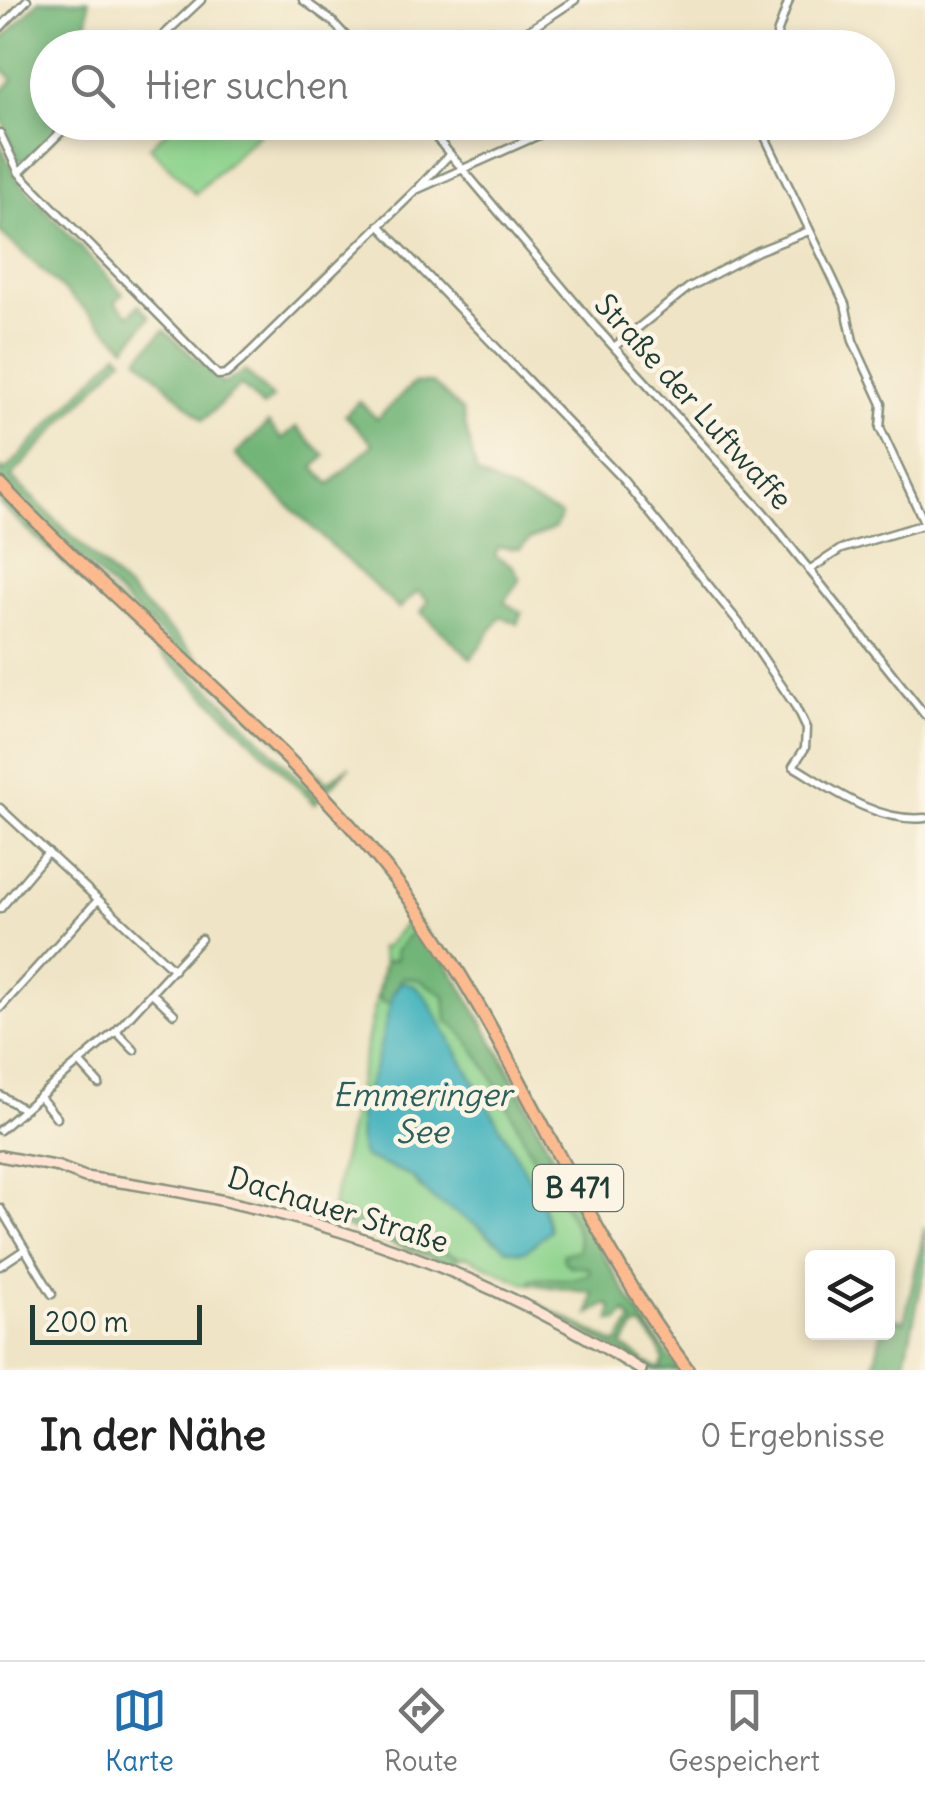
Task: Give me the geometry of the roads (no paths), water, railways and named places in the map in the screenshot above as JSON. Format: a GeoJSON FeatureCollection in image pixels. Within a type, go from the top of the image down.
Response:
{"type":"FeatureCollection","features":[{"type":"Feature","properties":{"kind":"highway","name":"B 471"},"geometry":{"type":"LineString","coordinates":[[0,484],[292,762],[406,894],[478,1000],[623,1274],[688,1370]]}},
{"type":"Feature","properties":{"kind":"street"},"geometry":{"type":"LineString","coordinates":[[0,28],[27,0]]}},
{"type":"Feature","properties":{"kind":"street"},"geometry":{"type":"LineString","coordinates":[[169,30],[200,0]]}},
{"type":"Feature","properties":{"kind":"street"},"geometry":{"type":"LineString","coordinates":[[304,0],[340,30]]}},
{"type":"Feature","properties":{"kind":"street"},"geometry":{"type":"LineString","coordinates":[[529,30],[575,0]]}},
{"type":"Feature","properties":{"kind":"street"},"geometry":{"type":"LineString","coordinates":[[778,30],[789,0]]}},
{"type":"Feature","properties":{"kind":"street"},"geometry":{"type":"LineString","coordinates":[[0,133],[19,173],[218,375],[226,374],[241,361],[450,154]]}},
{"type":"Feature","properties":{"kind":"street"},"geometry":{"type":"LineString","coordinates":[[19,173],[53,140]]}},
{"type":"Feature","properties":{"kind":"street","name":"Straße der Luftwaffe"},"geometry":{"type":"LineString","coordinates":[[439,140],[614,346],[740,485],[925,715]]}},
{"type":"Feature","properties":{"kind":"street"},"geometry":{"type":"LineString","coordinates":[[416,190],[529,140]]}},
{"type":"Feature","properties":{"kind":"street"},"geometry":{"type":"LineString","coordinates":[[766,140],[845,304],[853,341],[882,404],[880,428],[925,524],[841,549],[809,570]]}},
{"type":"Feature","properties":{"kind":"street"},"geometry":{"type":"LineString","coordinates":[[378,224],[624,480],[740,624],[794,704],[806,729],[805,748],[793,766],[852,802],[906,820],[925,818]]}},
{"type":"Feature","properties":{"kind":"street"},"geometry":{"type":"LineString","coordinates":[[614,346],[688,288],[758,251],[809,231]]}},
{"type":"Feature","properties":{"kind":"street"},"geometry":{"type":"LineString","coordinates":[[0,808],[174,970]]}},
{"type":"Feature","properties":{"kind":"street"},"geometry":{"type":"LineString","coordinates":[[0,909],[48,852]]}},
{"type":"Feature","properties":{"kind":"street"},"geometry":{"type":"LineString","coordinates":[[0,1008],[98,900]]}},
{"type":"Feature","properties":{"kind":"street"},"geometry":{"type":"LineString","coordinates":[[0,1130],[116,1031],[201,939]]}},
{"type":"Feature","properties":{"kind":"street"},"geometry":{"type":"LineString","coordinates":[[152,994],[174,1014]]}},
{"type":"Feature","properties":{"kind":"street"},"geometry":{"type":"LineString","coordinates":[[116,1031],[134,1050]]}},
{"type":"Feature","properties":{"kind":"street"},"geometry":{"type":"LineString","coordinates":[[80,1063],[99,1084]]}},
{"type":"Feature","properties":{"kind":"street"},"geometry":{"type":"LineString","coordinates":[[0,1094],[23,1109]]}},
{"type":"Feature","properties":{"kind":"street"},"geometry":{"type":"LineString","coordinates":[[38,1096],[57,1118]]}},
{"type":"Feature","properties":{"kind":"street","name":"Dachauer Straße"},"geometry":{"type":"LineString","coordinates":[[0,1156],[85,1176],[255,1206],[358,1236],[452,1270],[533,1306],[641,1370]]}},
{"type":"Feature","properties":{"kind":"street"},"geometry":{"type":"LineString","coordinates":[[0,1208],[52,1294]]}},
{"type":"Feature","properties":{"kind":"street"},"geometry":{"type":"LineString","coordinates":[[0,1266],[24,1250]]}},
{"type":"Feature","properties":{"kind":"water","name":"Emmeringer See"},"geometry":{"type":"Polygon","coordinates":[[[402,981],[415,986],[426,997],[540,1197],[550,1230],[527,1250],[507,1249],[433,1199],[411,1176],[364,1157],[360,1148],[359,1111],[375,1067],[393,993],[402,981]]]}}]}
